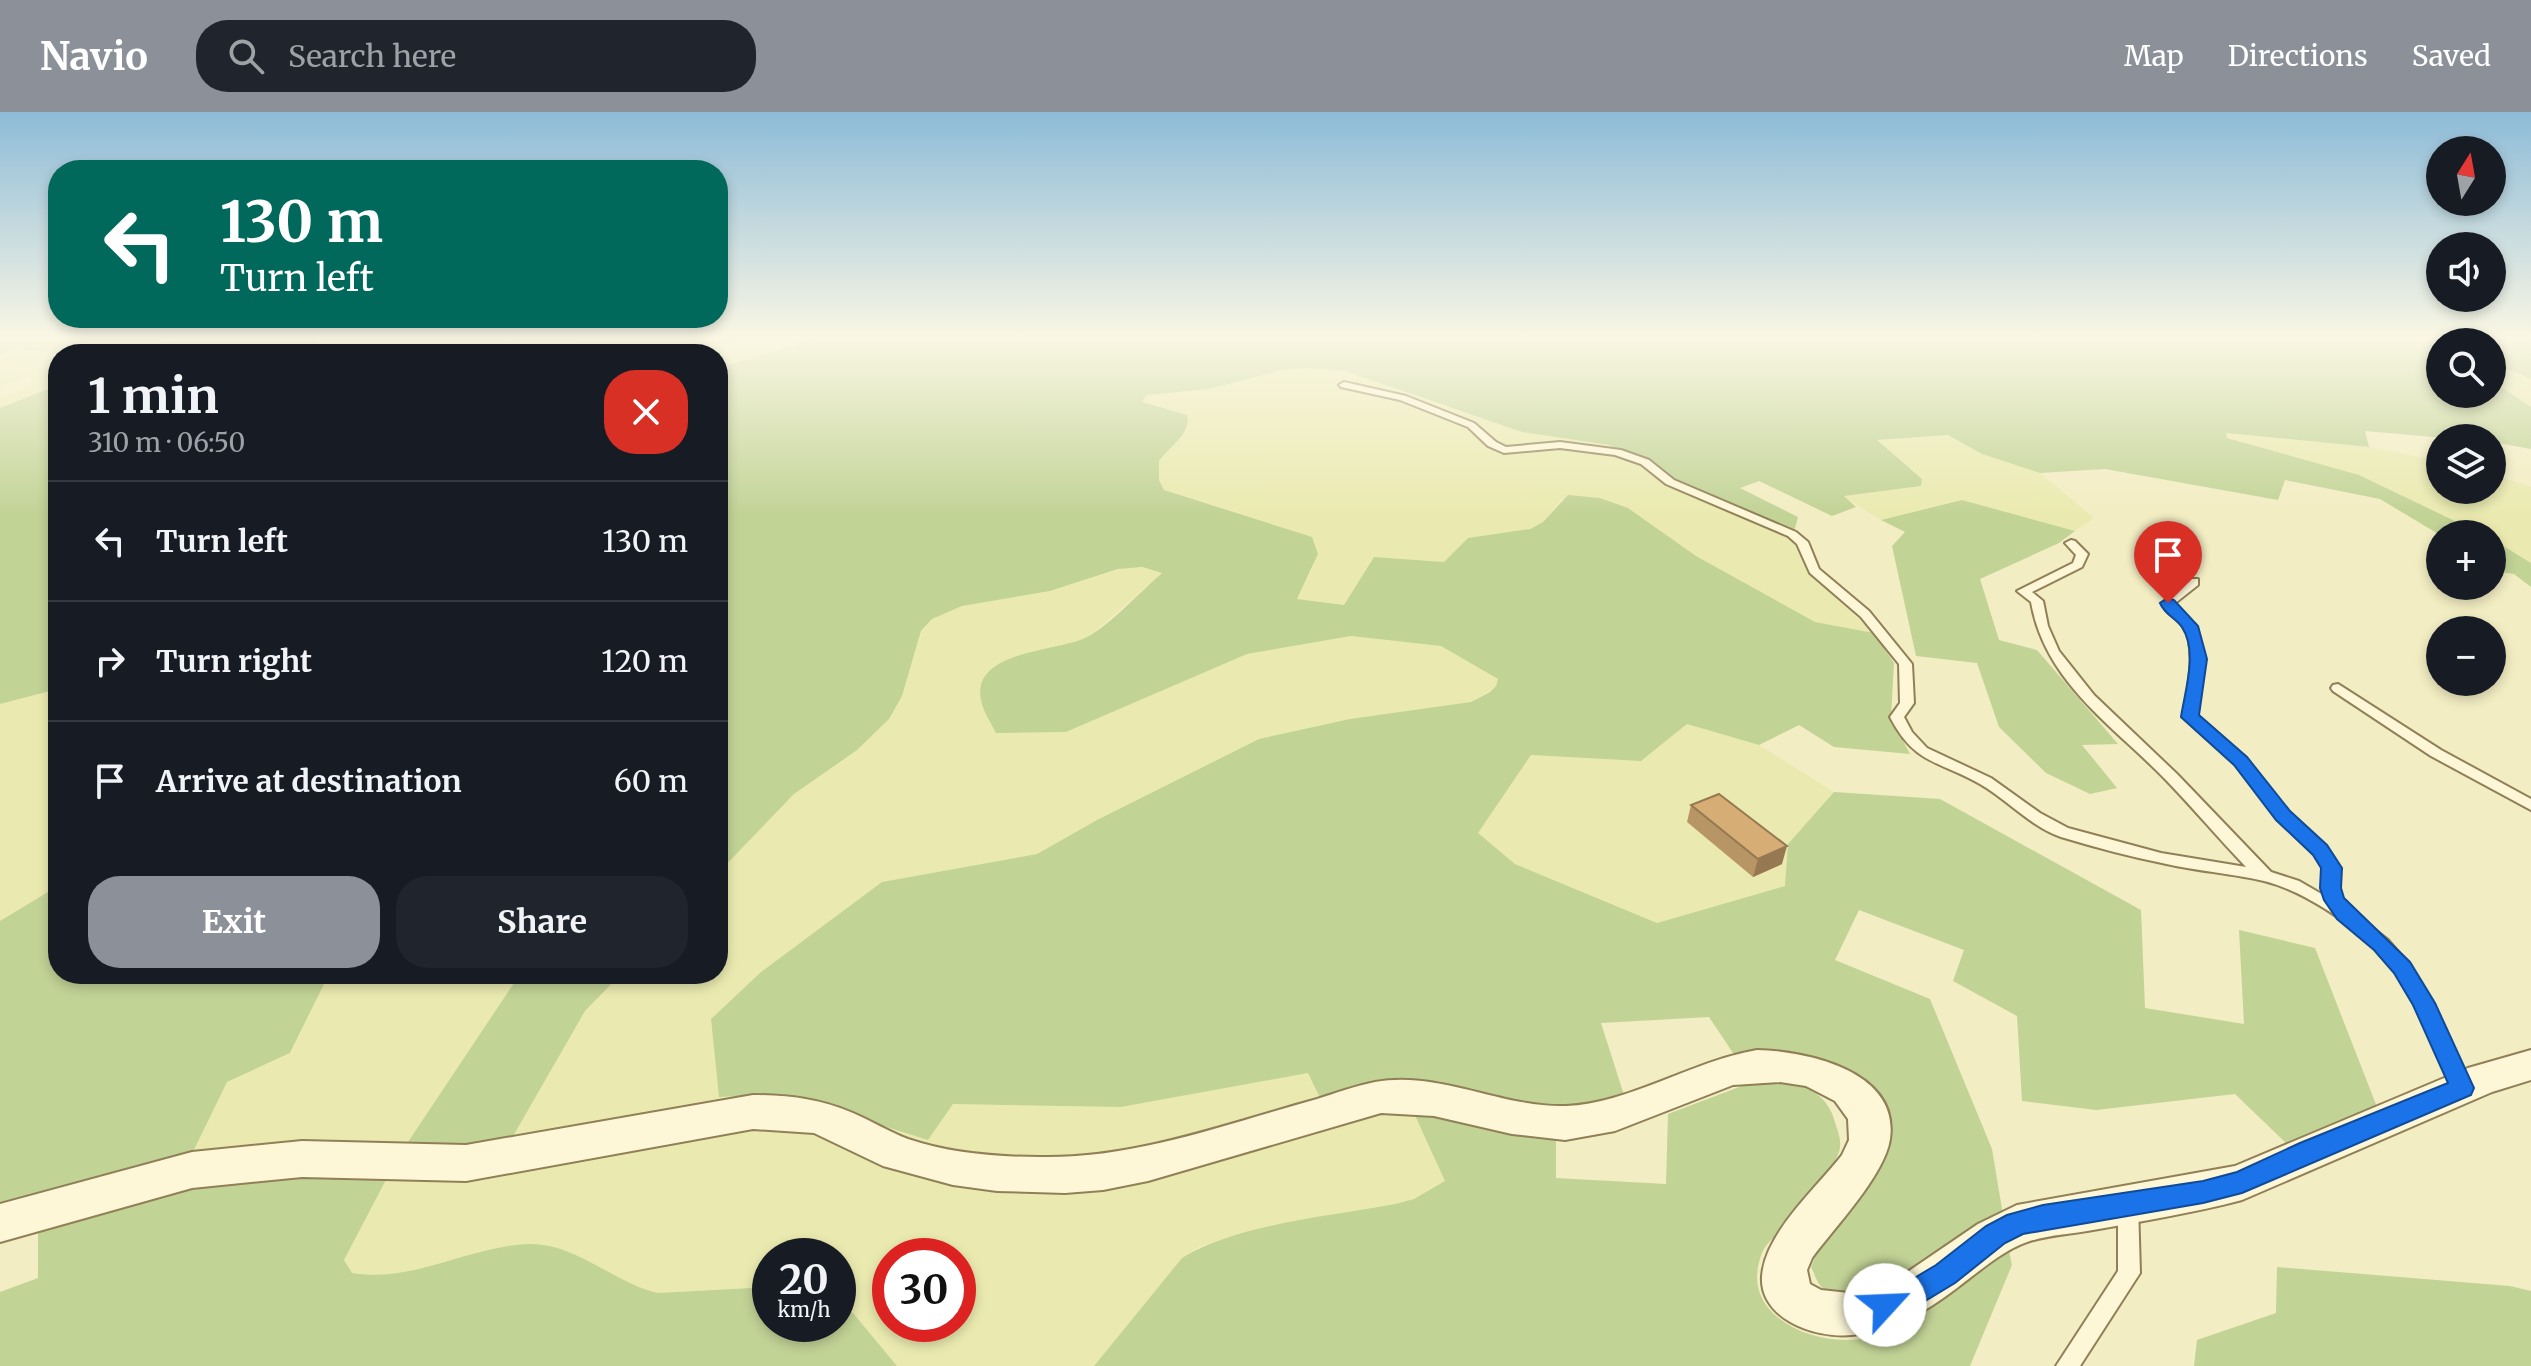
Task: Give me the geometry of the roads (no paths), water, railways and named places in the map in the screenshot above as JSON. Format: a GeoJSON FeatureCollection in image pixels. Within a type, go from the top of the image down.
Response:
{"type":"FeatureCollection","features":[{"type":"Feature","properties":{"kind":"street"},"geometry":{"type":"LineString","coordinates":[[0,1223],[192,1170],[302,1159],[466,1163],[753,1112],[823,1118],[875,1145],[948,1167],[1039,1176],[1090,1174],[1171,1158],[1379,1097],[1434,1100],[1478,1111],[1558,1122],[1588,1121],[1628,1111],[1729,1071],[1767,1065],[1809,1071],[1837,1082],[1864,1102],[1872,1126],[1866,1150],[1854,1171],[1786,1261],[1785,1287],[1795,1302],[1812,1310],[1844,1317],[1860,1315],[1910,1295],[1945,1274],[1995,1235],[2017,1224],[2242,1182],[2462,1088],[2531,1065]]}},
{"type":"Feature","properties":{"kind":"lane"},"geometry":{"type":"LineString","coordinates":[[1398,398],[1471,425],[1496,447],[1504,450],[1560,445],[1617,452],[1645,462],[1679,486],[1783,529],[1802,542],[1814,571],[1865,614],[1905,664],[1907,703],[1897,717],[1906,734],[1922,751],[1986,781],[2063,832],[2161,858],[2265,876],[2293,885],[2344,914],[2382,944],[2402,967],[2424,1003],[2462,1088]]}},
{"type":"Feature","properties":{"kind":"lane"},"geometry":{"type":"LineString","coordinates":[[2071,543],[2082,554],[2078,565],[2023,591],[2037,601],[2041,631],[2065,667],[2108,718],[2169,774],[2265,876]]}},
{"type":"Feature","properties":{"kind":"lane"},"geometry":{"type":"LineString","coordinates":[[2194,582],[2168,603],[2170,609],[2190,626],[2198,659],[2190,717],[2240,761],[2283,815],[2320,850],[2332,868],[2330,888],[2344,914]]}},
{"type":"Feature","properties":{"kind":"lane"},"geometry":{"type":"LineString","coordinates":[[2338,688],[2436,753],[2531,805]]}},
{"type":"Feature","properties":{"kind":"lane"},"geometry":{"type":"LineString","coordinates":[[2067,1366],[2129,1273],[2128,1204]]}}]}
